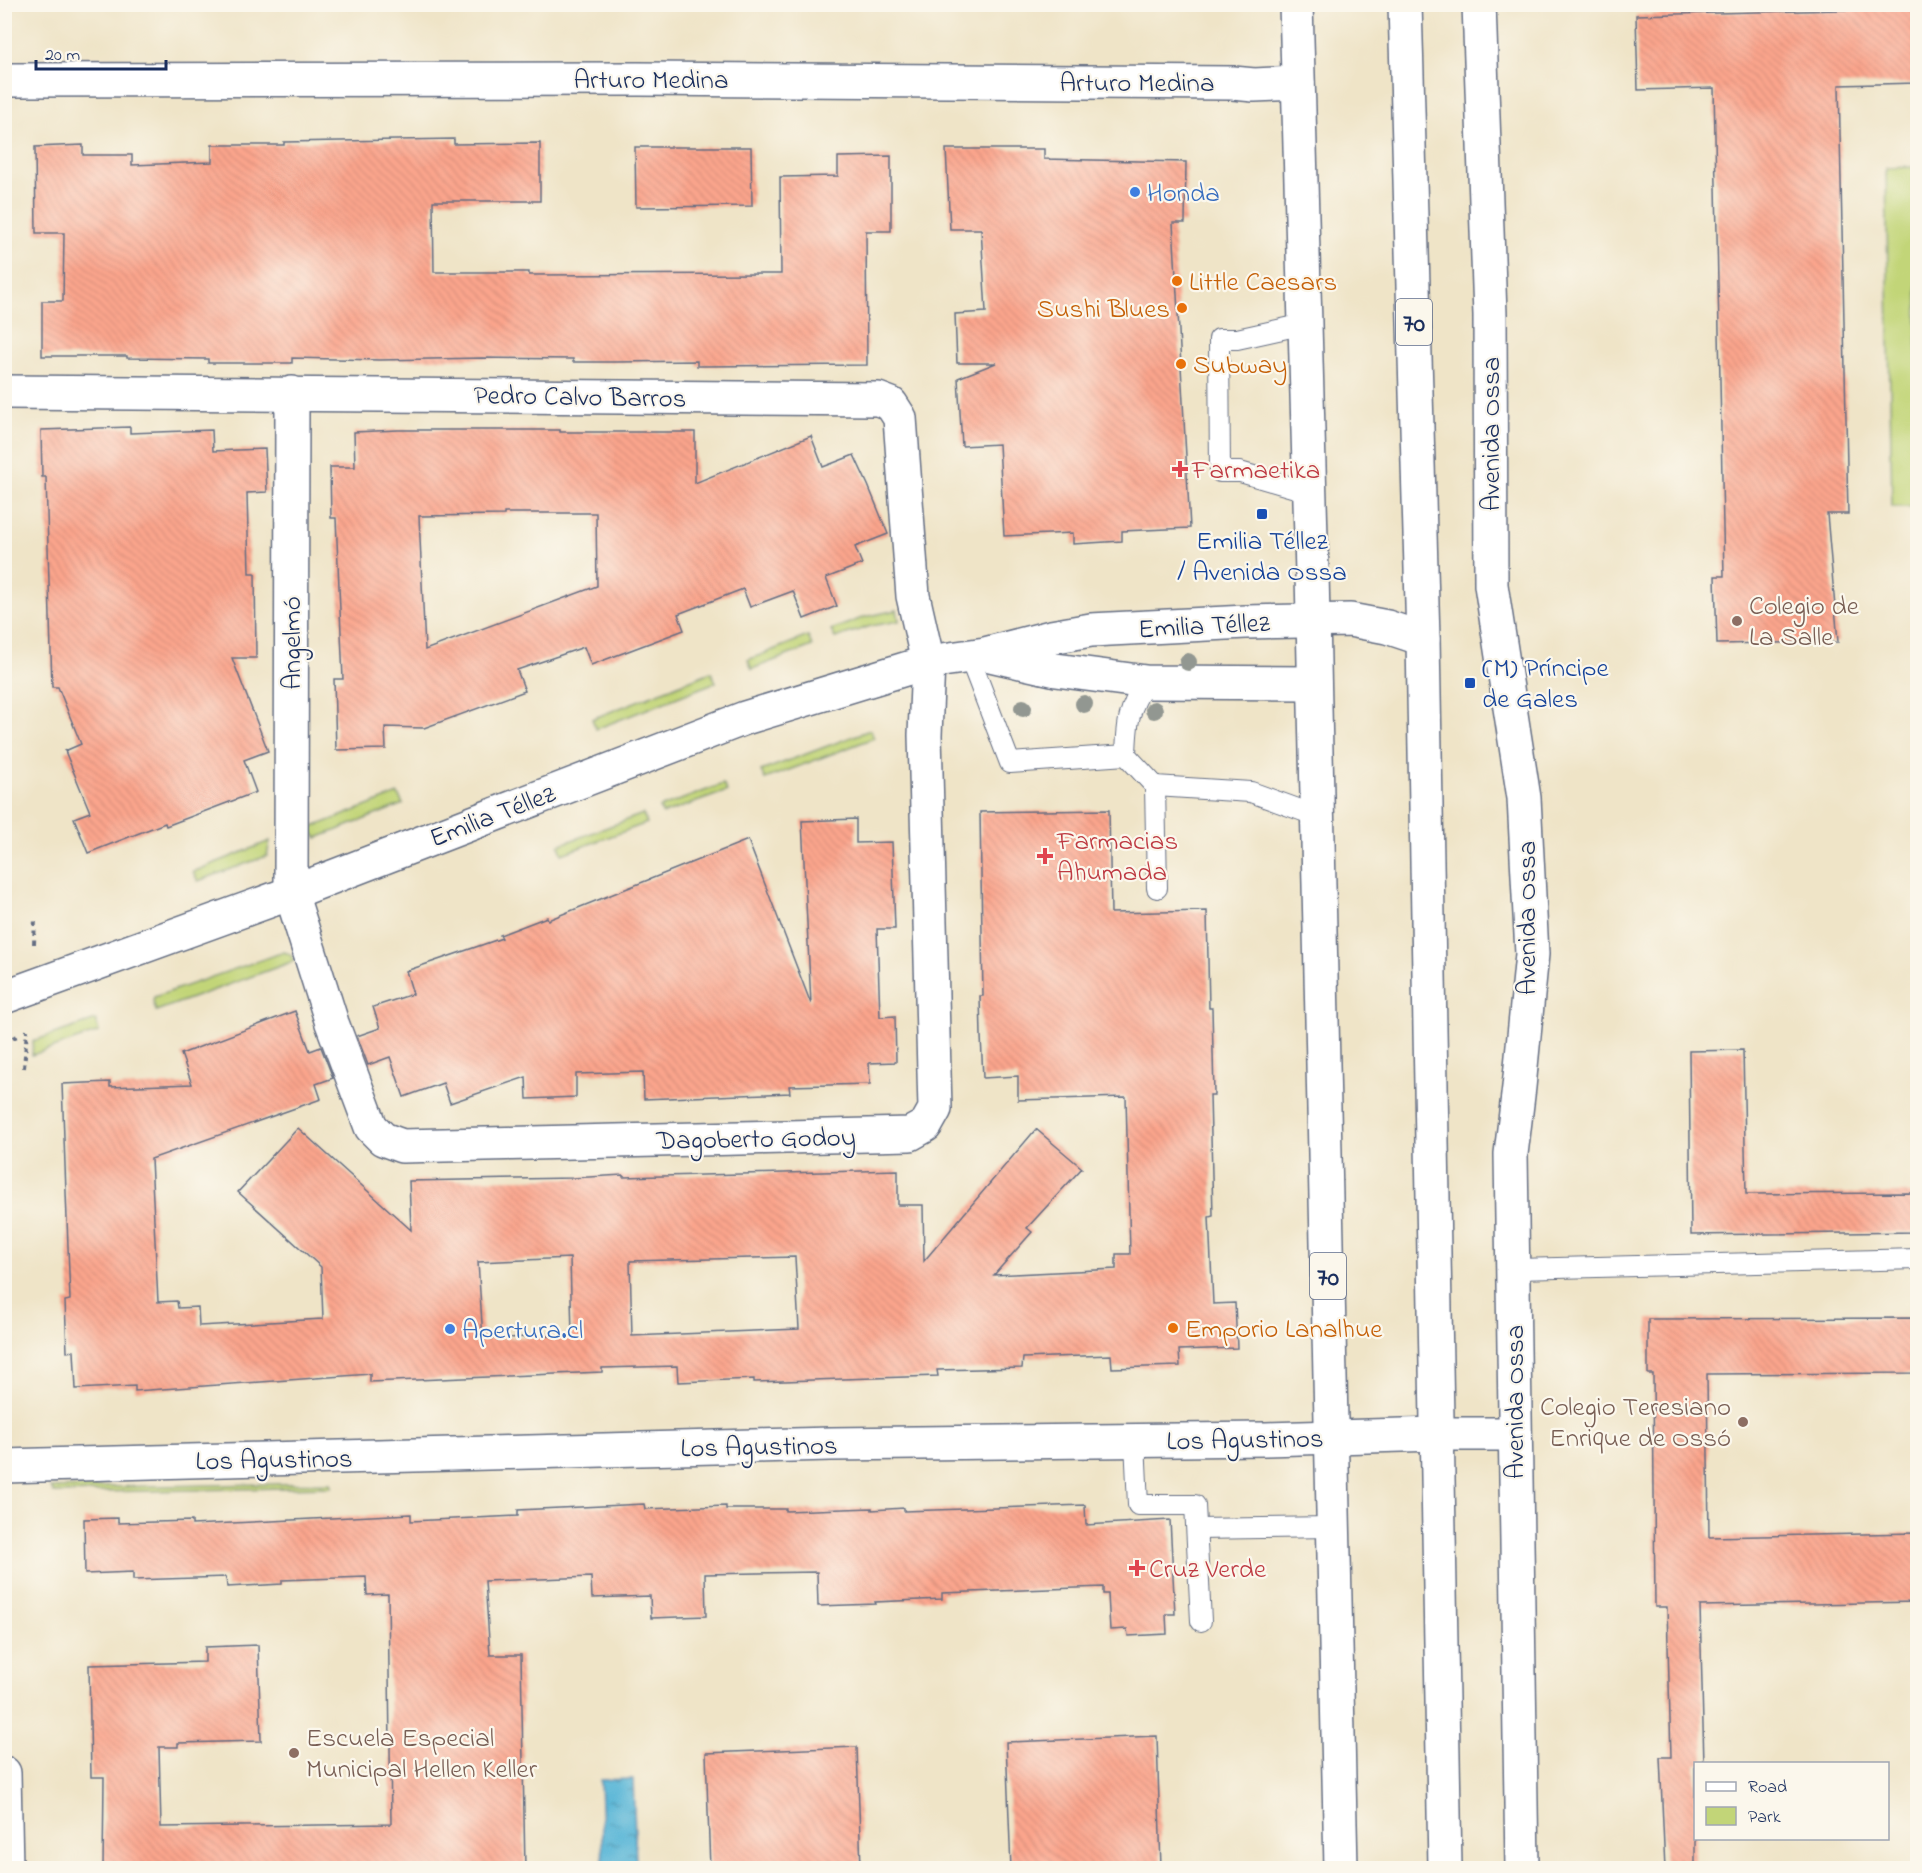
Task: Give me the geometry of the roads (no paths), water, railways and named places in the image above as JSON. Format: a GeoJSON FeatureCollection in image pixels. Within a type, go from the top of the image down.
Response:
{"type":"FeatureCollection","features":[{"type":"Feature","properties":{"kind":"street","name":"70"},"geometry":{"type":"LineString","coordinates":[[1296,4],[1313,620],[1341,1869]]}},
{"type":"Feature","properties":{"kind":"street","name":"70"},"geometry":{"type":"LineString","coordinates":[[1405,4],[1423,639],[1445,1869]]}},
{"type":"Feature","properties":{"kind":"street","name":"Avenida Ossa"},"geometry":{"type":"LineString","coordinates":[[1479,4],[1490,315],[1491,585],[1524,798],[1532,954],[1510,1154],[1522,1869]]}},
{"type":"Feature","properties":{"kind":"street","name":"Arturo Medina"},"geometry":{"type":"LineString","coordinates":[[4,80],[650,79],[1254,85],[1298,83]]}},
{"type":"Feature","properties":{"kind":"street","name":"Pedro Calvo Barros"},"geometry":{"type":"LineString","coordinates":[[4,392],[878,399],[891,404],[900,418],[913,596],[928,662]]}},
{"type":"Feature","properties":{"kind":"street","name":"Angelmó"},"geometry":{"type":"LineString","coordinates":[[291,893],[292,393]]}},
{"type":"Feature","properties":{"kind":"street","name":"Emilia Téllez"},"geometry":{"type":"LineString","coordinates":[[4,997],[291,893],[745,718],[928,662],[977,655],[1091,630],[1350,620],[1387,627],[1423,639]]}},
{"type":"Feature","properties":{"kind":"street","name":"Emilia Téllez"},"geometry":{"type":"LineString","coordinates":[[977,655],[1056,670],[1146,682],[1314,683]]}},
{"type":"Feature","properties":{"kind":"street","name":"Dagoberto Godoy"},"geometry":{"type":"LineString","coordinates":[[291,893],[332,1023],[371,1127],[383,1138],[402,1146],[910,1134],[926,1125],[935,1109],[925,735],[928,662]]}},
{"type":"Feature","properties":{"kind":"street","name":"Los Agustinos"},"geometry":{"type":"LineString","coordinates":[[4,1466],[831,1444],[1514,1434]]}},
{"type":"Feature","properties":{"kind":"street"},"geometry":{"type":"LineString","coordinates":[[4,1773],[6,1869]]}},
{"type":"Feature","properties":{"kind":"lane"},"geometry":{"type":"LineString","coordinates":[[1305,324],[1237,339],[1219,339],[1220,472],[1240,472],[1309,492]]}},
{"type":"Feature","properties":{"kind":"lane"},"geometry":{"type":"LineString","coordinates":[[977,655],[1010,763],[1126,755]]}},
{"type":"Feature","properties":{"kind":"lane"},"geometry":{"type":"LineString","coordinates":[[1146,682],[1137,695],[1127,722],[1126,755],[1155,786],[1157,888]]}},
{"type":"Feature","properties":{"kind":"lane"},"geometry":{"type":"LineString","coordinates":[[1155,786],[1251,792],[1317,816]]}},
{"type":"Feature","properties":{"kind":"lane"},"geometry":{"type":"LineString","coordinates":[[1513,1269],[1917,1259]]}},
{"type":"Feature","properties":{"kind":"lane"},"geometry":{"type":"LineString","coordinates":[[1135,1441],[1138,1506],[1196,1505],[1201,1621]]}},
{"type":"Feature","properties":{"kind":"lane"},"geometry":{"type":"LineString","coordinates":[[1197,1529],[1333,1527]]}},
{"type":"Feature","properties":{"kind":"water"},"geometry":{"type":"Polygon","coordinates":[[[633,1779],[636,1863],[603,1864],[600,1780],[633,1779]]]}},
{"type":"Feature","properties":{"kind":"place","name":"Honda"},"geometry":{"type":"Point","coordinates":[1135,192]}},
{"type":"Feature","properties":{"kind":"place","name":"Little Caesars"},"geometry":{"type":"Point","coordinates":[1177,281]}},
{"type":"Feature","properties":{"kind":"place","name":"Sushi Blues"},"geometry":{"type":"Point","coordinates":[1182,308]}},
{"type":"Feature","properties":{"kind":"place","name":"Subway"},"geometry":{"type":"Point","coordinates":[1181,364]}},
{"type":"Feature","properties":{"kind":"place","name":"Farmaetika"},"geometry":{"type":"Point","coordinates":[1180,469]}},
{"type":"Feature","properties":{"kind":"place","name":"Emilia Téllez / Avenida Ossa"},"geometry":{"type":"Point","coordinates":[1262,514]}},
{"type":"Feature","properties":{"kind":"place","name":"Colegio de La Salle"},"geometry":{"type":"Point","coordinates":[1737,621]}},
{"type":"Feature","properties":{"kind":"place","name":"(M) Príncipe de Gales"},"geometry":{"type":"Point","coordinates":[1470,683]}},
{"type":"Feature","properties":{"kind":"place","name":"Farmacias Ahumada"},"geometry":{"type":"Point","coordinates":[1045,856]}},
{"type":"Feature","properties":{"kind":"place","name":"Emporio Lanalhue"},"geometry":{"type":"Point","coordinates":[1173,1328]}},
{"type":"Feature","properties":{"kind":"place","name":"Apertura.cl"},"geometry":{"type":"Point","coordinates":[450,1329]}},
{"type":"Feature","properties":{"kind":"place","name":"Colegio Teresiano Enrique de Ossó"},"geometry":{"type":"Point","coordinates":[1743,1422]}},
{"type":"Feature","properties":{"kind":"place","name":"Cruz Verde"},"geometry":{"type":"Point","coordinates":[1137,1568]}},
{"type":"Feature","properties":{"kind":"place","name":"Escuela Especial Municipal Hellen Keller"},"geometry":{"type":"Point","coordinates":[294,1753]}}]}
